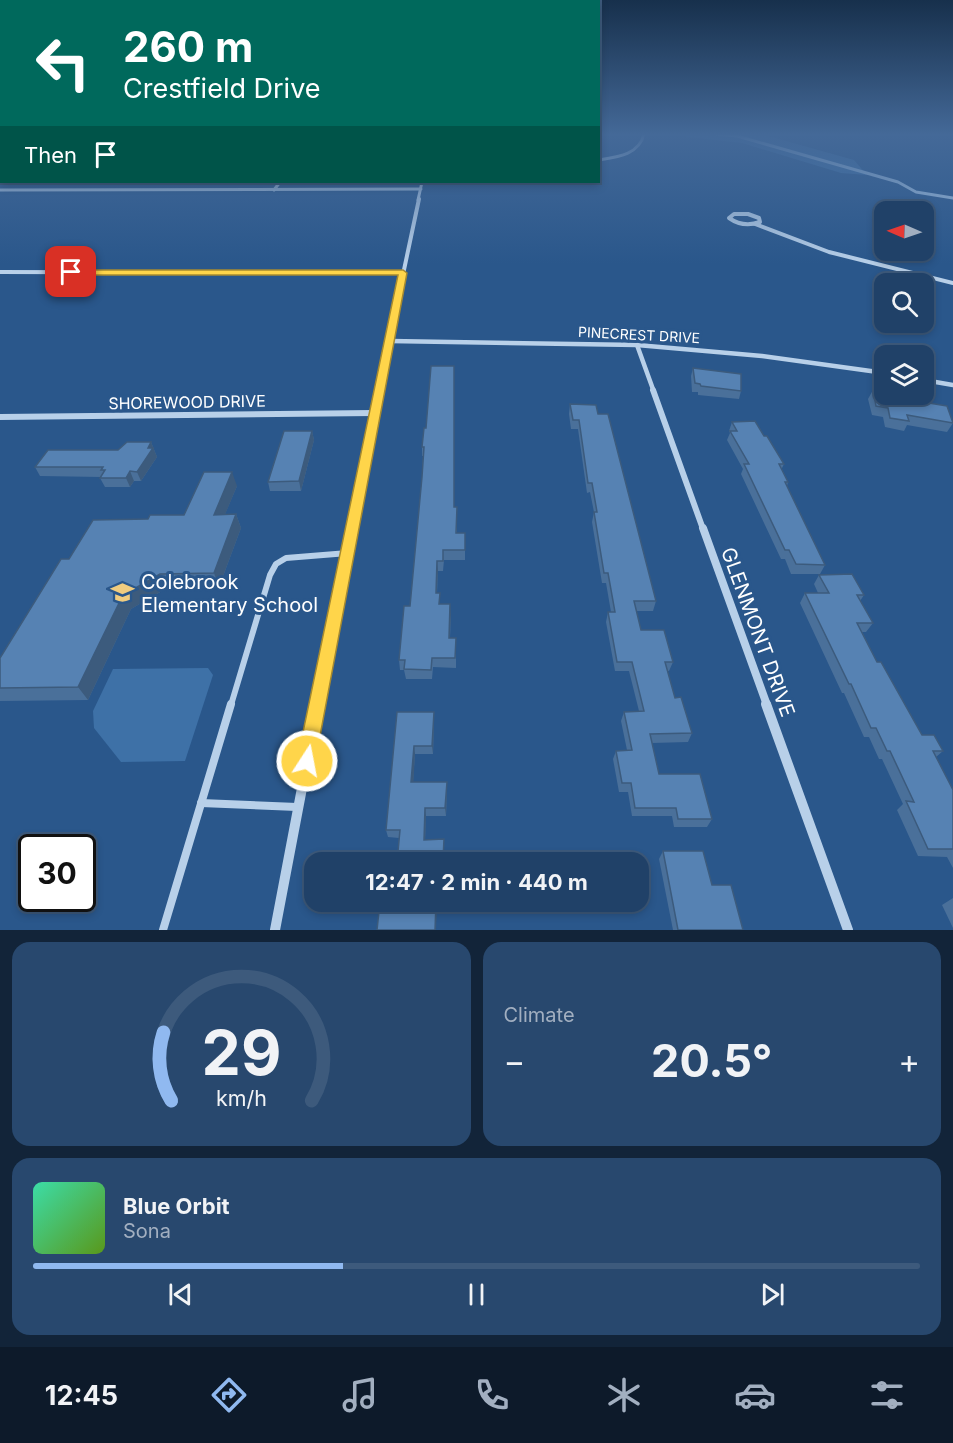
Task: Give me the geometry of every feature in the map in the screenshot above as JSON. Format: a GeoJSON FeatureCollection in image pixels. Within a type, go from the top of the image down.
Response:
{"type":"FeatureCollection","features":[{"type":"Feature","properties":{"kind":"street"},"geometry":{"type":"LineString","coordinates":[[274,190],[279,183]]}},
{"type":"Feature","properties":{"kind":"street"},"geometry":{"type":"LineString","coordinates":[[0,190],[274,190],[421,185],[374,413],[275,930]]}},
{"type":"Feature","properties":{"kind":"street"},"geometry":{"type":"LineString","coordinates":[[755,224],[760,220],[753,215],[738,213],[729,216],[734,222],[755,224],[840,256],[953,283]]}},
{"type":"Feature","properties":{"kind":"street"},"geometry":{"type":"LineString","coordinates":[[0,272],[403,273]]}},
{"type":"Feature","properties":{"kind":"street","name":"PINECREST DRIVE"},"geometry":{"type":"LineString","coordinates":[[390,340],[637,345],[762,356],[874,371]]}},
{"type":"Feature","properties":{"kind":"street","name":"GLENMONT DRIVE"},"geometry":{"type":"LineString","coordinates":[[637,345],[848,930]]}},
{"type":"Feature","properties":{"kind":"street"},"geometry":{"type":"LineString","coordinates":[[934,382],[953,385]]}},
{"type":"Feature","properties":{"kind":"street","name":"SHOREWOOD DRIVE"},"geometry":{"type":"LineString","coordinates":[[0,417],[374,413]]}},
{"type":"Feature","properties":{"kind":"lane"},"geometry":{"type":"LineString","coordinates":[[162,930],[270,574],[276,564],[286,558],[348,553]]}},
{"type":"Feature","properties":{"kind":"lane"},"geometry":{"type":"LineString","coordinates":[[201,803],[298,807]]}},
{"type":"Feature","properties":{"kind":"shaded area"},"geometry":{"type":"Polygon","coordinates":[[[208,668],[213,675],[185,761],[121,762],[94,728],[93,711],[113,669],[208,668]]]}},
{"type":"Feature","properties":{"kind":"building"},"geometry":{"type":"Polygon","coordinates":[[[431,366],[454,366],[454,507],[457,507],[456,533],[465,533],[465,550],[443,550],[443,561],[437,561],[436,593],[440,593],[439,604],[450,604],[449,638],[456,638],[455,658],[432,658],[431,670],[404,669],[405,660],[399,660],[404,606],[410,606],[422,477],[424,447],[422,447],[424,428],[426,428],[431,366]]]}},
{"type":"Feature","properties":{"kind":"building"},"geometry":{"type":"Polygon","coordinates":[[[693,368],[741,374],[741,391],[701,386],[695,383],[693,368]]]}},
{"type":"Feature","properties":{"kind":"building"},"geometry":{"type":"Polygon","coordinates":[[[570,404],[596,405],[598,414],[608,414],[656,601],[634,601],[641,630],[664,630],[673,662],[665,662],[675,698],[681,697],[692,733],[650,734],[659,774],[700,774],[712,819],[678,819],[676,808],[635,808],[631,783],[622,783],[616,751],[632,750],[624,712],[644,711],[632,662],[617,662],[608,612],[615,612],[608,573],[604,573],[594,512],[597,512],[592,483],[588,483],[579,420],[573,420],[570,404]]]}},
{"type":"Feature","properties":{"kind":"building"},"geometry":{"type":"Polygon","coordinates":[[[934,404],[947,406],[953,423],[907,415],[909,421],[890,418],[888,408],[876,406],[934,404]]]}},
{"type":"Feature","properties":{"kind":"building"},"geometry":{"type":"Polygon","coordinates":[[[755,421],[784,464],[779,464],[788,482],[785,482],[825,565],[796,564],[789,550],[785,550],[744,464],[749,464],[730,431],[737,431],[732,422],[755,421]]]}},
{"type":"Feature","properties":{"kind":"building"},"geometry":{"type":"Polygon","coordinates":[[[284,431],[312,431],[299,481],[268,482],[284,431]]]}},
{"type":"Feature","properties":{"kind":"building"},"geometry":{"type":"Polygon","coordinates":[[[127,442],[151,442],[148,448],[153,448],[137,472],[130,471],[126,478],[100,478],[105,470],[101,470],[103,467],[35,467],[48,450],[118,450],[127,442]]]}},
{"type":"Feature","properties":{"kind":"building"},"geometry":{"type":"Polygon","coordinates":[[[204,472],[232,472],[214,515],[236,514],[214,573],[160,574],[123,595],[78,687],[0,688],[0,658],[61,559],[69,559],[93,520],[148,519],[150,515],[184,515],[204,472]]]}},
{"type":"Feature","properties":{"kind":"building"},"geometry":{"type":"Polygon","coordinates":[[[852,574],[864,595],[857,595],[873,623],[857,623],[877,662],[881,662],[922,735],[934,735],[943,751],[933,751],[953,790],[953,849],[928,849],[906,801],[914,802],[890,751],[887,751],[876,728],[871,728],[805,593],[829,593],[819,575],[852,574]]]}},
{"type":"Feature","properties":{"kind":"building"},"geometry":{"type":"Polygon","coordinates":[[[397,712],[434,712],[432,746],[414,746],[411,782],[447,782],[445,808],[425,808],[424,840],[444,839],[443,852],[398,852],[400,830],[386,830],[397,712]]]}},
{"type":"Feature","properties":{"kind":"building"},"geometry":{"type":"Polygon","coordinates":[[[663,851],[703,851],[712,885],[731,885],[743,930],[678,930],[663,851]]]}},
{"type":"Feature","properties":{"kind":"building"},"geometry":{"type":"Polygon","coordinates":[[[379,912],[436,912],[435,930],[377,930],[379,912]]]}},
{"type":"Feature","properties":{"kind":"waterway"},"geometry":{"type":"LineString","coordinates":[[882,177],[898,182],[916,192],[953,198]]}},
{"type":"Feature","properties":{"kind":"place","name":"Colebrook Elementary School"},"geometry":{"type":"Point","coordinates":[123,593]}},
{"type":"Feature","properties":{"kind":"route"},"geometry":{"type":"LineString","coordinates":[[71,272],[403,273],[307,761]]}}]}
